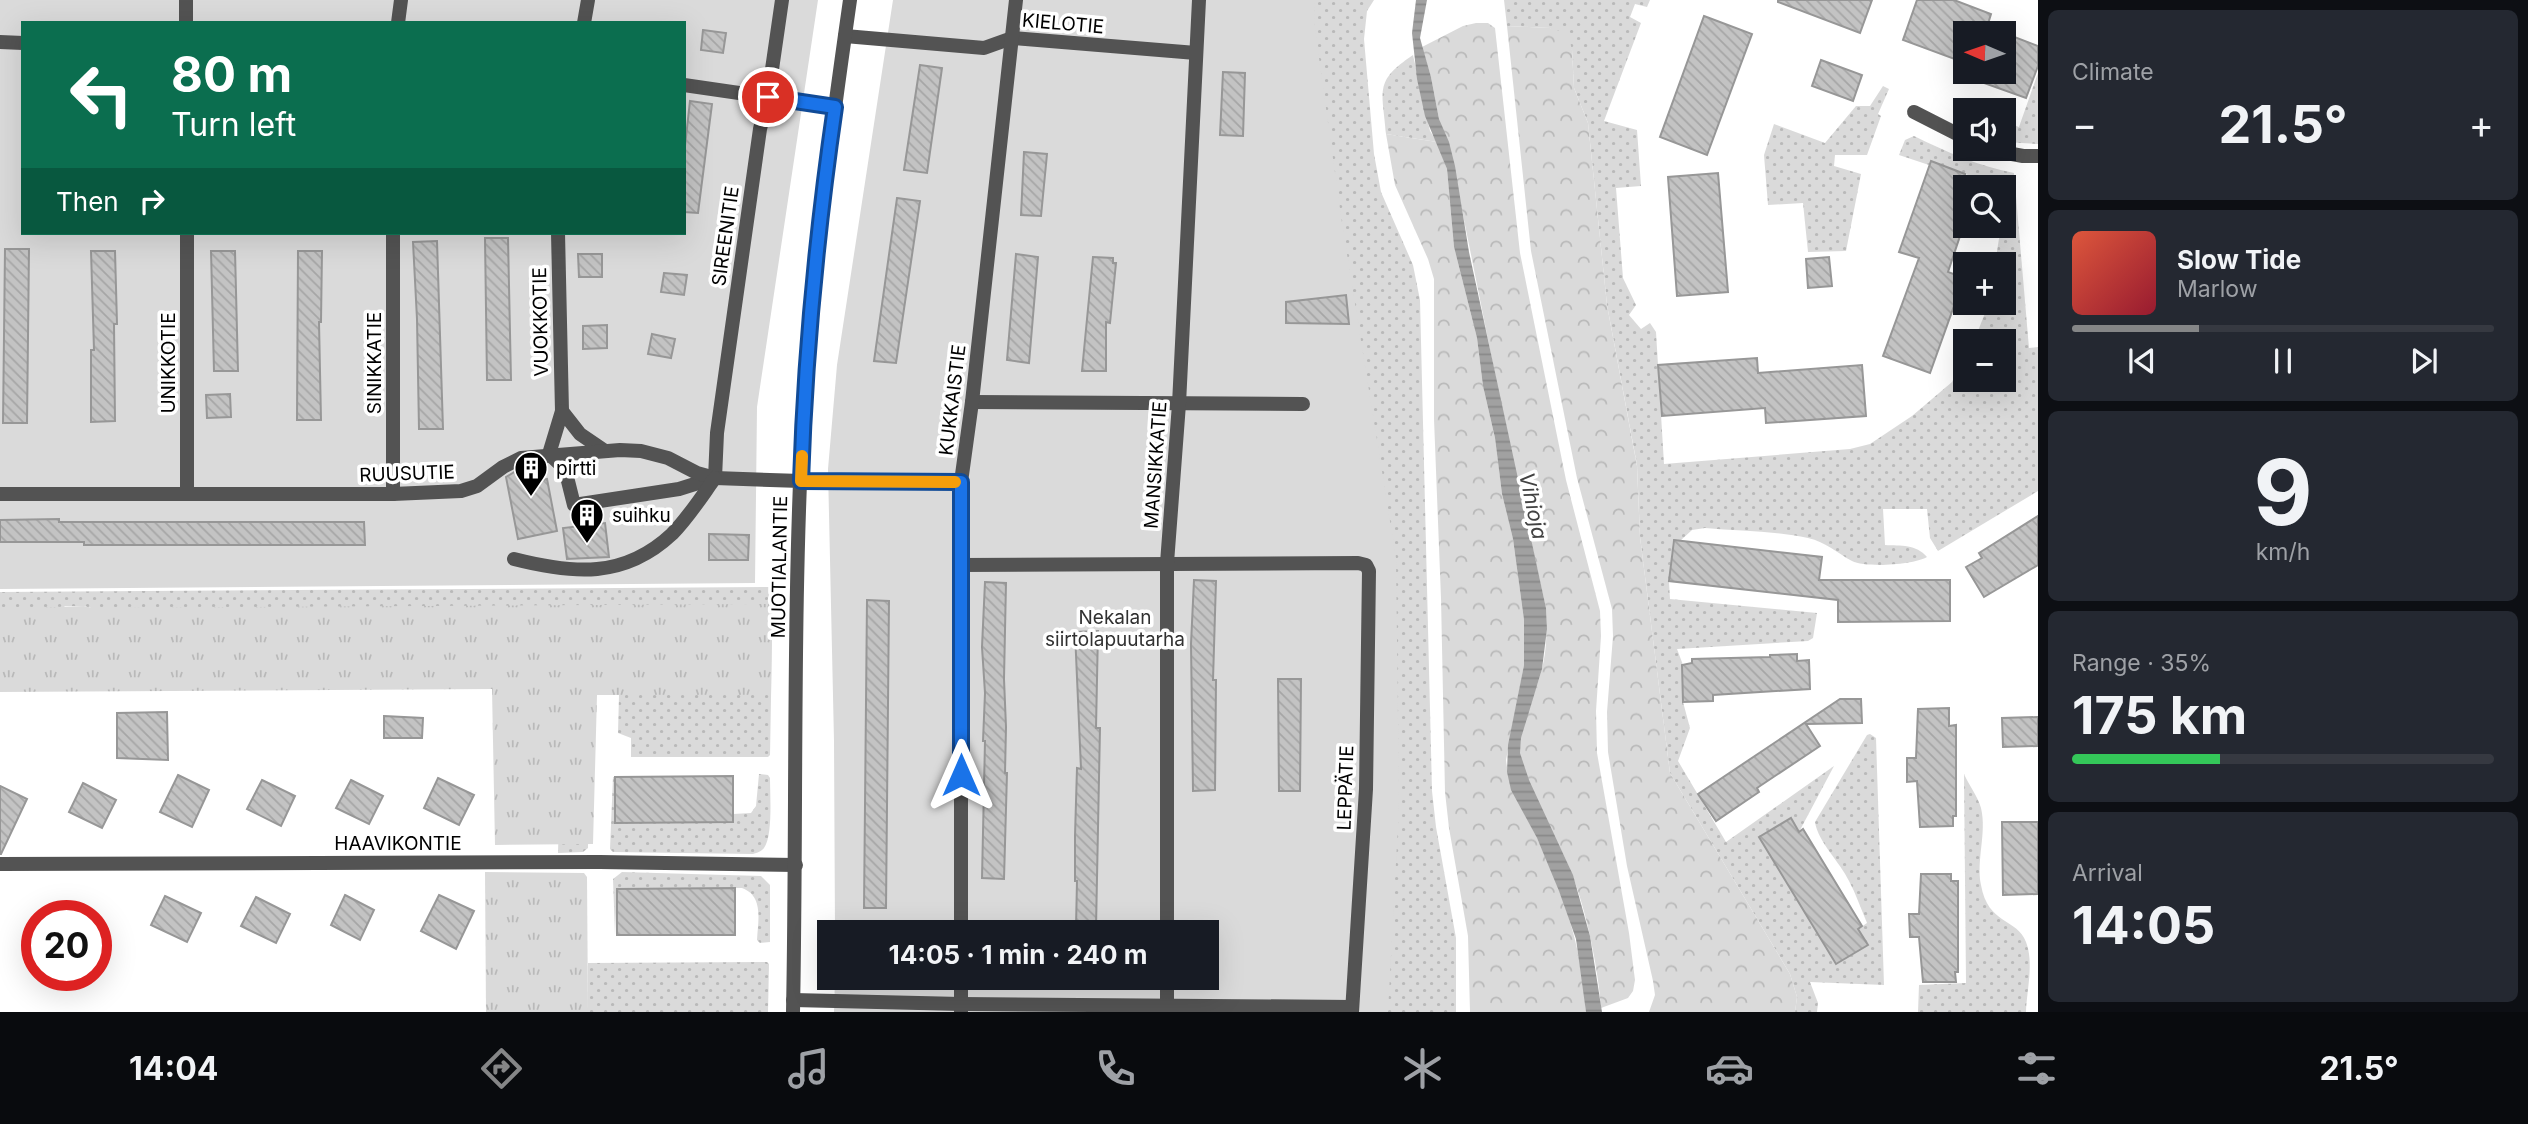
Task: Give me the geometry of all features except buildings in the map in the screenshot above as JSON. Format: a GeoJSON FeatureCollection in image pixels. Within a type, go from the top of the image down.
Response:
{"type":"FeatureCollection","features":[{"type":"Feature","properties":{"kind":"street"},"geometry":{"type":"LineString","coordinates":[[186,0],[186,21]]}},
{"type":"Feature","properties":{"kind":"street"},"geometry":{"type":"LineString","coordinates":[[398,21],[401,0]]}},
{"type":"Feature","properties":{"kind":"street"},"geometry":{"type":"LineString","coordinates":[[584,21],[588,0]]}},
{"type":"Feature","properties":{"kind":"street","name":"SIREENITIE"},"geometry":{"type":"LineString","coordinates":[[715,478],[717,433],[760,129],[768,97],[782,0]]}},
{"type":"Feature","properties":{"kind":"street","name":"MUOTIALANTIE"},"geometry":{"type":"LineString","coordinates":[[793,1006],[801,481],[818,233],[850,0]]}},
{"type":"Feature","properties":{"kind":"street","name":"KUKKAISTIE"},"geometry":{"type":"LineString","coordinates":[[961,920],[961,482],[1016,0]]}},
{"type":"Feature","properties":{"kind":"street","name":"MANSIKKATIE"},"geometry":{"type":"LineString","coordinates":[[1167,920],[1167,563],[1179,404],[1199,0]]}},
{"type":"Feature","properties":{"kind":"street","name":"KIELOTIE"},"geometry":{"type":"LineString","coordinates":[[845,36],[984,48],[1012,38],[1196,53]]}},
{"type":"Feature","properties":{"kind":"street"},"geometry":{"type":"LineString","coordinates":[[0,42],[21,43]]}},
{"type":"Feature","properties":{"kind":"street"},"geometry":{"type":"LineString","coordinates":[[686,85],[835,107]]}},
{"type":"Feature","properties":{"kind":"street"},"geometry":{"type":"LineString","coordinates":[[1914,111],[1953,132]]}},
{"type":"Feature","properties":{"kind":"street"},"geometry":{"type":"LineString","coordinates":[[2016,155],[2038,156]]}},
{"type":"Feature","properties":{"kind":"street","name":"UNIKKOTIE"},"geometry":{"type":"LineString","coordinates":[[187,235],[187,494]]}},
{"type":"Feature","properties":{"kind":"street","name":"SINIKKATIE"},"geometry":{"type":"LineString","coordinates":[[393,235],[393,494]]}},
{"type":"Feature","properties":{"kind":"street","name":"VUOKKOTIE"},"geometry":{"type":"LineString","coordinates":[[549,454],[562,411],[558,235]]}},
{"type":"Feature","properties":{"kind":"street"},"geometry":{"type":"LineString","coordinates":[[972,402],[1303,404]]}},
{"type":"Feature","properties":{"kind":"street"},"geometry":{"type":"LineString","coordinates":[[562,411],[580,434],[605,451]]}},
{"type":"Feature","properties":{"kind":"street","name":"RUUSUTIE"},"geometry":{"type":"LineString","coordinates":[[0,494],[393,494],[461,491],[477,486],[521,458],[605,451],[641,451],[668,458],[715,478],[961,482]]}},
{"type":"Feature","properties":{"kind":"street"},"geometry":{"type":"LineString","coordinates":[[549,454],[565,469],[574,505],[679,489],[715,478]]}},
{"type":"Feature","properties":{"kind":"street"},"geometry":{"type":"LineString","coordinates":[[514,559],[570,571],[590,571],[613,567],[642,557],[673,533],[715,478]]}},
{"type":"Feature","properties":{"kind":"street"},"geometry":{"type":"LineString","coordinates":[[961,565],[1167,563]]}},
{"type":"Feature","properties":{"kind":"street","name":"LEPPÄTIE"},"geometry":{"type":"LineString","coordinates":[[1167,563],[1358,563],[1366,565],[1369,571],[1366,789],[1352,1010]]}},
{"type":"Feature","properties":{"kind":"street","name":"HAAVIKONTIE"},"geometry":{"type":"LineString","coordinates":[[0,864],[600,862],[796,865]]}},
{"type":"Feature","properties":{"kind":"street"},"geometry":{"type":"LineString","coordinates":[[961,990],[961,1008]]}},
{"type":"Feature","properties":{"kind":"street"},"geometry":{"type":"LineString","coordinates":[[1167,990],[1167,1009]]}},
{"type":"Feature","properties":{"kind":"street"},"geometry":{"type":"LineString","coordinates":[[793,1006],[1352,1010]]}},
{"type":"Feature","properties":{"kind":"green space"},"geometry":{"type":"Polygon","coordinates":[[[0,0],[818,0],[757,407],[755,583],[0,589],[0,0]]]}},
{"type":"Feature","properties":{"kind":"green space","name":"Nekalan siirtolapuutarha"},"geometry":{"type":"Polygon","coordinates":[[[893,0],[1315,0],[1314,22],[1342,223],[1396,558],[1399,805],[1388,1012],[834,1012],[835,990],[1219,990],[1219,920],[835,920],[828,469],[837,365],[893,0]]]}},
{"type":"Feature","properties":{"kind":"green space"},"geometry":{"type":"Polygon","coordinates":[[[1287,0],[1374,0],[1367,11],[1364,39],[1374,154],[1381,192],[1413,265],[1420,300],[1432,791],[1456,938],[1456,1012],[1358,1012],[1287,0]]]}},
{"type":"Feature","properties":{"kind":"green space"},"geometry":{"type":"Polygon","coordinates":[[[1504,0],[1650,0],[1647,7],[1635,4],[1630,17],[1641,23],[1604,121],[1637,130],[1641,186],[1616,188],[1623,278],[1636,305],[1629,315],[1641,329],[1650,323],[1656,332],[1664,464],[1850,449],[1870,444],[1912,416],[1953,380],[1953,392],[2016,392],[2016,329],[1979,329],[1984,315],[2016,315],[2016,252],[1997,252],[1999,238],[2016,238],[2016,196],[2029,348],[2038,347],[2038,491],[1938,551],[1930,538],[1927,509],[1883,509],[1885,545],[1913,548],[1927,557],[1901,564],[1859,563],[1814,540],[1770,533],[1705,528],[1692,530],[1680,541],[1673,540],[1670,599],[1817,613],[1813,638],[1808,641],[1677,649],[1683,665],[1683,702],[1690,728],[1678,761],[1726,842],[1834,766],[1799,832],[1791,818],[1760,837],[1837,964],[1868,945],[1858,929],[1867,923],[1849,881],[1820,837],[1815,822],[1867,735],[1876,738],[1884,985],[1810,982],[1818,1003],[1817,1012],[1795,1012],[1797,997],[1790,974],[1670,773],[1640,537],[1637,465],[1607,305],[1588,123],[1574,88],[1572,50],[1550,28],[1507,26],[1504,0]]]}},
{"type":"Feature","properties":{"kind":"green space"},"geometry":{"type":"Polygon","coordinates":[[[1488,23],[1495,28],[1520,253],[1566,480],[1600,611],[1597,753],[1635,980],[1633,991],[1628,998],[1601,1008],[1597,972],[1578,892],[1522,766],[1520,745],[1524,724],[1544,657],[1546,608],[1460,200],[1422,47],[1463,26],[1488,23]]]}},
{"type":"Feature","properties":{"kind":"green space"},"geometry":{"type":"Polygon","coordinates":[[[1507,26],[1550,28],[1569,38],[1574,88],[1588,123],[1607,305],[1637,466],[1640,537],[1670,773],[1790,974],[1797,997],[1795,1012],[1649,1012],[1655,995],[1653,981],[1627,866],[1608,752],[1607,712],[1613,636],[1612,609],[1577,478],[1531,251],[1507,26]]]}},
{"type":"Feature","properties":{"kind":"green space"},"geometry":{"type":"Polygon","coordinates":[[[1413,55],[1430,131],[1437,142],[1386,134],[1383,88],[1391,73],[1413,55]]]}},
{"type":"Feature","properties":{"kind":"green space"},"geometry":{"type":"Polygon","coordinates":[[[2038,73],[2038,144],[2016,143],[2016,126],[2019,127],[2038,73]]]}},
{"type":"Feature","properties":{"kind":"green space"},"geometry":{"type":"Polygon","coordinates":[[[1883,86],[1889,89],[1878,114],[1881,116],[1867,155],[1835,155],[1834,166],[1861,174],[1846,251],[1808,252],[1803,203],[1768,205],[1764,155],[1774,124],[1825,143],[1856,106],[1870,106],[1883,86]]]}},
{"type":"Feature","properties":{"kind":"green space"},"geometry":{"type":"Polygon","coordinates":[[[1386,134],[1437,142],[1447,169],[1454,247],[1477,338],[1502,494],[1513,539],[1524,620],[1524,665],[1506,760],[1514,792],[1538,840],[1571,924],[1581,966],[1586,1012],[1470,1012],[1468,936],[1445,792],[1434,419],[1434,279],[1428,259],[1395,185],[1386,134]]]}},
{"type":"Feature","properties":{"kind":"green space"},"geometry":{"type":"Polygon","coordinates":[[[1914,136],[1953,154],[1953,161],[1971,161],[2014,173],[1968,175],[1931,161],[1929,165],[1899,155],[1905,140],[1914,136]]]}},
{"type":"Feature","properties":{"kind":"green space"},"geometry":{"type":"Polygon","coordinates":[[[773,587],[772,625],[677,636],[98,610],[84,606],[0,614],[0,592],[773,587]]]}},
{"type":"Feature","properties":{"kind":"green space"},"geometry":{"type":"Polygon","coordinates":[[[772,604],[771,695],[597,695],[593,844],[495,845],[492,689],[0,692],[0,609],[84,606],[772,604]]]}},
{"type":"Feature","properties":{"kind":"green space"},"geometry":{"type":"Polygon","coordinates":[[[772,640],[768,757],[631,757],[631,738],[618,733],[619,695],[596,695],[588,705],[588,848],[583,852],[558,853],[563,668],[662,648],[772,640]]]}},
{"type":"Feature","properties":{"kind":"green space"},"geometry":{"type":"Polygon","coordinates":[[[759,774],[768,775],[770,778],[770,825],[767,842],[759,852],[613,852],[610,849],[613,777],[616,823],[733,822],[733,814],[751,813],[756,806],[759,774]]]}},
{"type":"Feature","properties":{"kind":"green space"},"geometry":{"type":"Polygon","coordinates":[[[1964,774],[1978,800],[1983,817],[1980,876],[1985,898],[1996,914],[2022,934],[2026,942],[2030,967],[2026,1012],[1918,1012],[1919,985],[1966,983],[1964,774]]]}},
{"type":"Feature","properties":{"kind":"green space"},"geometry":{"type":"Polygon","coordinates":[[[485,872],[584,873],[587,877],[588,1012],[486,1012],[485,872]]]}},
{"type":"Feature","properties":{"kind":"green space"},"geometry":{"type":"Polygon","coordinates":[[[622,872],[761,876],[770,885],[770,942],[760,943],[757,940],[757,903],[749,892],[742,888],[617,889],[615,935],[613,879],[622,872]]]}},
{"type":"Feature","properties":{"kind":"green space"},"geometry":{"type":"Polygon","coordinates":[[[767,962],[768,1012],[588,1012],[588,963],[767,962]]]}},
{"type":"Feature","properties":{"kind":"shaded area"},"geometry":{"type":"Polygon","coordinates":[[[1416,0],[1427,0],[1420,38],[1439,119],[1455,166],[1469,252],[1546,608],[1547,629],[1542,669],[1521,738],[1520,753],[1529,780],[1573,875],[1590,936],[1602,1012],[1586,1012],[1576,939],[1537,838],[1511,790],[1507,772],[1508,745],[1524,665],[1524,620],[1513,539],[1502,494],[1477,338],[1454,247],[1447,169],[1425,116],[1417,79],[1412,33],[1416,0]]]}},
{"type":"Feature","properties":{"kind":"slow traffic"},"geometry":{"type":"LineString","coordinates":[[802,456],[801,481],[955,482]]}},
{"type":"Feature","properties":{"kind":"place","name":"pirtti"},"geometry":{"type":"Point","coordinates":[531,498]}},
{"type":"Feature","properties":{"kind":"place","name":"suihku"},"geometry":{"type":"Point","coordinates":[587,545]}},
{"type":"Feature","properties":{"kind":"route"},"geometry":{"type":"LineString","coordinates":[[768,97],[835,107],[811,310],[801,481],[961,482],[961,775]]}},
{"type":"Feature","properties":{"kind":"water label","name":"Vihioja"},"geometry":{"type":"Point","coordinates":[1533,506]}}]}
